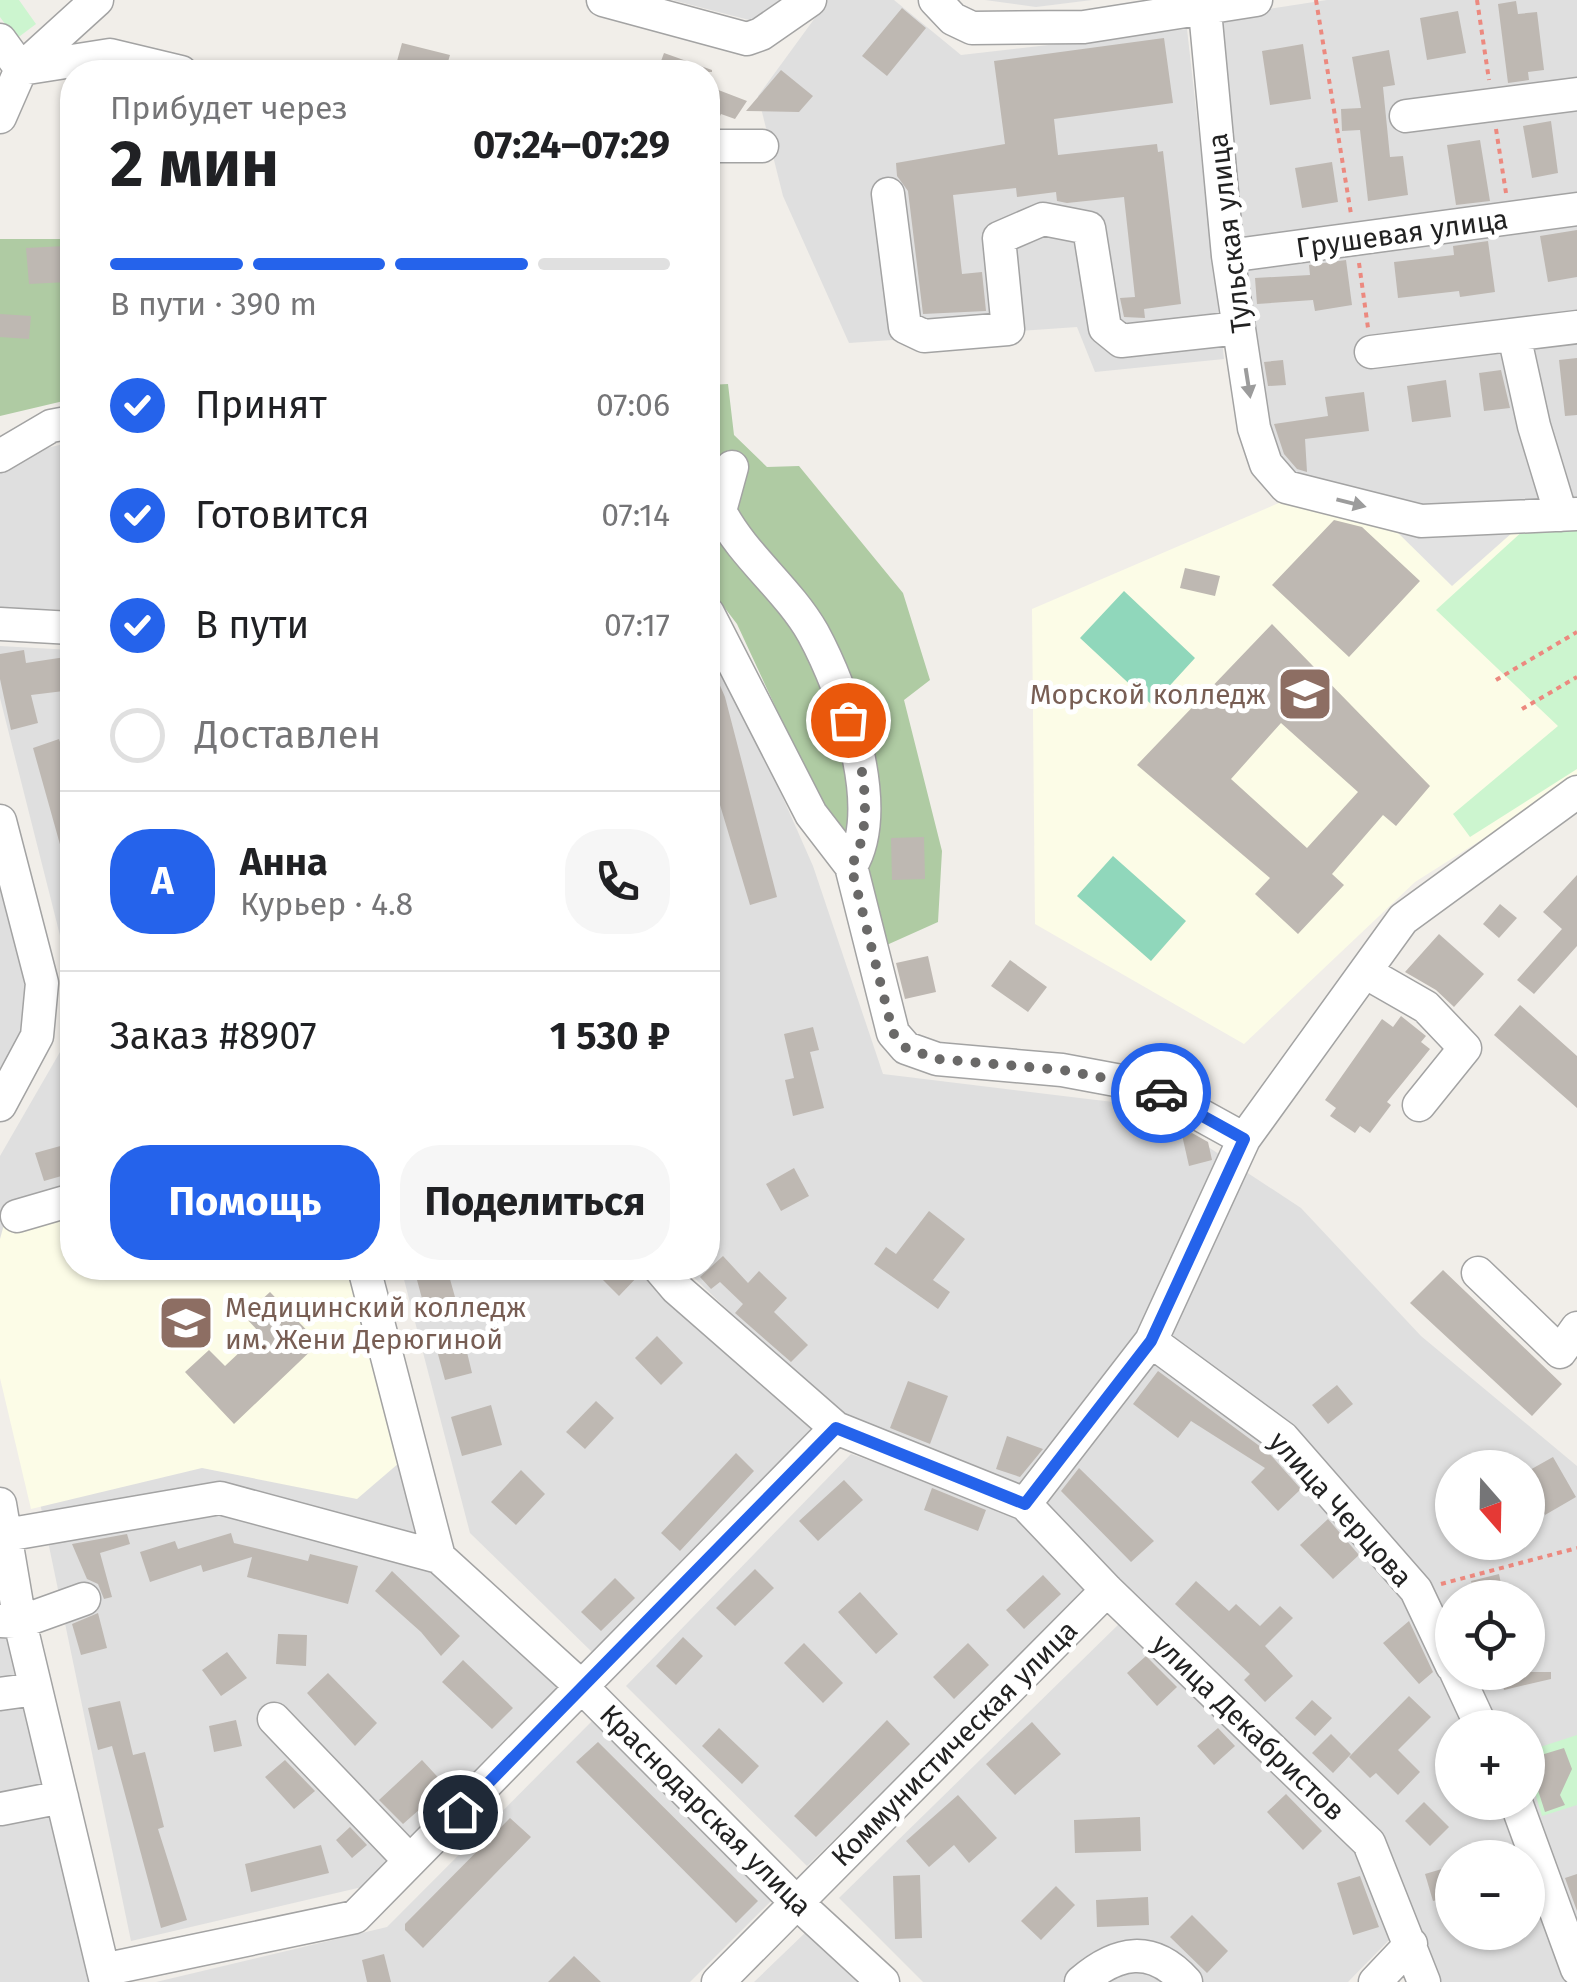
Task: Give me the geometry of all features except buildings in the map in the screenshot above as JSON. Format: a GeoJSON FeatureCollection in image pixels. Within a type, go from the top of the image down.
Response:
{"type":"FeatureCollection","features":[{"type":"Feature","properties":{"kind":"street"},"geometry":{"type":"LineString","coordinates":[[0,116],[20,68],[97,0]]}},
{"type":"Feature","properties":{"kind":"street"},"geometry":{"type":"LineString","coordinates":[[603,0],[747,39],[762,34],[810,0]]}},
{"type":"Feature","properties":{"kind":"street"},"geometry":{"type":"LineString","coordinates":[[698,0],[725,33]]}},
{"type":"Feature","properties":{"kind":"street"},"geometry":{"type":"LineString","coordinates":[[935,0],[952,18],[972,28],[1084,26],[1205,4],[1256,0]]}},
{"type":"Feature","properties":{"kind":"street","name":"Тульская улица"},"geometry":{"type":"LineString","coordinates":[[1205,4],[1228,256],[1254,428],[1266,464],[1286,487],[1421,521],[1569,514]]}},
{"type":"Feature","properties":{"kind":"street"},"geometry":{"type":"LineString","coordinates":[[0,40],[20,68]]}},
{"type":"Feature","properties":{"kind":"street"},"geometry":{"type":"LineString","coordinates":[[75,60],[110,55],[131,60]]}},
{"type":"Feature","properties":{"kind":"street"},"geometry":{"type":"LineString","coordinates":[[20,68],[60,62]]}},
{"type":"Feature","properties":{"kind":"street"},"geometry":{"type":"LineString","coordinates":[[1406,116],[1577,94]]}},
{"type":"Feature","properties":{"kind":"street"},"geometry":{"type":"LineString","coordinates":[[720,146],[762,146]]}},
{"type":"Feature","properties":{"kind":"street"},"geometry":{"type":"LineString","coordinates":[[888,194],[905,327],[924,336],[1008,329],[999,238],[1044,218],[1089,228],[1106,328],[1121,341],[1240,328]]}},
{"type":"Feature","properties":{"kind":"street","name":"Грушевая улица"},"geometry":{"type":"LineString","coordinates":[[1228,256],[1577,209]]}},
{"type":"Feature","properties":{"kind":"street"},"geometry":{"type":"LineString","coordinates":[[1371,352],[1577,328]]}},
{"type":"Feature","properties":{"kind":"street"},"geometry":{"type":"LineString","coordinates":[[1514,336],[1534,426],[1569,514]]}},
{"type":"Feature","properties":{"kind":"street"},"geometry":{"type":"LineString","coordinates":[[0,456],[50,426],[60,424]]}},
{"type":"Feature","properties":{"kind":"street"},"geometry":{"type":"LineString","coordinates":[[732,466],[720,511],[812,633],[859,749],[864,839],[851,866]]}},
{"type":"Feature","properties":{"kind":"street"},"geometry":{"type":"LineString","coordinates":[[0,624],[60,627]]}},
{"type":"Feature","properties":{"kind":"street"},"geometry":{"type":"LineString","coordinates":[[720,636],[811,814],[851,866],[893,1033],[906,1048],[937,1059],[1062,1070],[1148,1086],[1244,1139]]}},
{"type":"Feature","properties":{"kind":"street"},"geometry":{"type":"LineString","coordinates":[[1025,1504],[1151,1341],[1244,1139],[1403,919],[1577,792]]}},
{"type":"Feature","properties":{"kind":"street"},"geometry":{"type":"LineString","coordinates":[[0,821],[42,983],[37,1036],[0,1105]]}},
{"type":"Feature","properties":{"kind":"street"},"geometry":{"type":"LineString","coordinates":[[1366,972],[1426,1007],[1464,1048],[1419,1105]]}},
{"type":"Feature","properties":{"kind":"street"},"geometry":{"type":"LineString","coordinates":[[17,1216],[60,1203]]}},
{"type":"Feature","properties":{"kind":"street"},"geometry":{"type":"LineString","coordinates":[[1478,1273],[1560,1352],[1577,1328]]}},
{"type":"Feature","properties":{"kind":"street"},"geometry":{"type":"LineString","coordinates":[[367,1280],[439,1557],[220,1498],[1,1525],[10,1622],[36,1689],[104,1976],[355,1917],[584,1689],[836,1428]]}},
{"type":"Feature","properties":{"kind":"street","name":"улица Декабристов"},"geometry":{"type":"LineString","coordinates":[[669,1280],[836,1428],[1025,1504],[1107,1590],[1370,1843],[1424,1982]]}},
{"type":"Feature","properties":{"kind":"street","name":"улица Черцова"},"geometry":{"type":"LineString","coordinates":[[1151,1341],[1283,1438],[1416,1590],[1435,1630]]}},
{"type":"Feature","properties":{"kind":"street","name":"Краснодарская улица"},"geometry":{"type":"LineString","coordinates":[[439,1557],[584,1689],[794,1901],[883,1982]]}},
{"type":"Feature","properties":{"kind":"street","name":"Коммунистическая улица"},"geometry":{"type":"LineString","coordinates":[[718,1982],[794,1901],[1107,1590]]}},
{"type":"Feature","properties":{"kind":"street"},"geometry":{"type":"LineString","coordinates":[[10,1622],[84,1598]]}},
{"type":"Feature","properties":{"kind":"street"},"geometry":{"type":"LineString","coordinates":[[0,1694],[36,1689]]}},
{"type":"Feature","properties":{"kind":"street"},"geometry":{"type":"LineString","coordinates":[[274,1719],[410,1862]]}},
{"type":"Feature","properties":{"kind":"street"},"geometry":{"type":"LineString","coordinates":[[1,1808],[62,1797]]}},
{"type":"Feature","properties":{"kind":"street"},"geometry":{"type":"LineString","coordinates":[[1523,1820],[1577,1970]]}},
{"type":"Feature","properties":{"kind":"street"},"geometry":{"type":"LineString","coordinates":[[1375,1982],[1410,1944]]}},
{"type":"Feature","properties":{"kind":"street"},"geometry":{"type":"LineString","coordinates":[[1081,1982],[1116,1957],[1136,1954],[1172,1966],[1186,1982]]}},
{"type":"Feature","properties":{"kind":"path"},"geometry":{"type":"LineString","coordinates":[[1316,0],[1371,352]]}},
{"type":"Feature","properties":{"kind":"path"},"geometry":{"type":"LineString","coordinates":[[1496,680],[1577,632]]}},
{"type":"Feature","properties":{"kind":"path"},"geometry":{"type":"LineString","coordinates":[[1522,710],[1577,677]]}},
{"type":"Feature","properties":{"kind":"path"},"geometry":{"type":"LineString","coordinates":[[1416,1590],[1577,1548]]}},
{"type":"Feature","properties":{"kind":"shaded area"},"geometry":{"type":"Polygon","coordinates":[[[672,0],[791,0],[753,21],[672,0]]]}},
{"type":"Feature","properties":{"kind":"shaded area"},"geometry":{"type":"Polygon","coordinates":[[[828,0],[894,0],[961,55],[1187,29],[1224,359],[1095,372],[1077,327],[849,343],[783,196],[758,96],[828,0]]]}},
{"type":"Feature","properties":{"kind":"shaded area"},"geometry":{"type":"Polygon","coordinates":[[[985,0],[1092,0],[1036,7],[985,0]]]}},
{"type":"Feature","properties":{"kind":"shaded area"},"geometry":{"type":"Polygon","coordinates":[[[1327,0],[1577,0],[1577,503],[1425,518],[1284,482],[1267,449],[1215,17],[1327,0]]]}},
{"type":"Feature","properties":{"kind":"shaded area"},"geometry":{"type":"Polygon","coordinates":[[[60,445],[60,610],[0,608],[0,473],[34,451],[60,445]]]}},
{"type":"Feature","properties":{"kind":"shaded area","name":"Морской колледж"},"geometry":{"type":"Polygon","coordinates":[[[1300,494],[1577,521],[1577,779],[1415,882],[1244,1044],[1035,924],[1032,609],[1300,494]]]}},
{"type":"Feature","properties":{"kind":"shaded area"},"geometry":{"type":"Polygon","coordinates":[[[1395,530],[1513,532],[1452,586],[1395,530]]]}},
{"type":"Feature","properties":{"kind":"shaded area"},"geometry":{"type":"Polygon","coordinates":[[[0,646],[60,649],[60,936],[0,698],[0,646]]]}},
{"type":"Feature","properties":{"kind":"shaded area"},"geometry":{"type":"Polygon","coordinates":[[[720,655],[813,866],[883,1074],[1146,1106],[1301,1208],[1421,1336],[1577,1466],[1577,1982],[1436,1982],[1379,1841],[1028,1496],[841,1418],[697,1280],[720,1280],[720,655]]]}},
{"type":"Feature","properties":{"kind":"shaded area"},"geometry":{"type":"Polygon","coordinates":[[[0,870],[31,983],[23,1030],[0,1068],[0,870]]]}},
{"type":"Feature","properties":{"kind":"shaded area"},"geometry":{"type":"Polygon","coordinates":[[[60,1052],[60,1280],[354,1280],[429,1569],[562,1687],[362,1887],[131,1941],[23,1421],[0,1362],[0,1156],[60,1052]]]}},
{"type":"Feature","properties":{"kind":"shaded area","name":"Медицинский колледж им. Жени Дерюгиной"},"geometry":{"type":"Polygon","coordinates":[[[60,1207],[60,1280],[360,1280],[406,1457],[357,1499],[202,1468],[31,1509],[0,1378],[0,1239],[5,1221],[60,1207]]]}},
{"type":"Feature","properties":{"kind":"shaded area"},"geometry":{"type":"Polygon","coordinates":[[[404,1280],[654,1280],[812,1429],[594,1654],[470,1533],[404,1280]]]}},
{"type":"Feature","properties":{"kind":"shaded area"},"geometry":{"type":"Polygon","coordinates":[[[851,1454],[1008,1509],[1089,1589],[807,1866],[626,1686],[851,1454]]]}},
{"type":"Feature","properties":{"kind":"shaded area"},"geometry":{"type":"Polygon","coordinates":[[[0,1590],[93,1982],[0,1982],[0,1590]]]}},
{"type":"Feature","properties":{"kind":"shaded area"},"geometry":{"type":"Polygon","coordinates":[[[1121,1622],[1358,1849],[1392,1937],[1348,1982],[923,1982],[839,1898],[1121,1622]]]}},
{"type":"Feature","properties":{"kind":"shaded area"},"geometry":{"type":"Polygon","coordinates":[[[594,1719],[774,1898],[690,1982],[156,1982],[387,1927],[594,1719]]]}},
{"type":"Feature","properties":{"kind":"shaded area"},"geometry":{"type":"Polygon","coordinates":[[[807,1931],[859,1982],[754,1982],[807,1931]]]}},
{"type":"Feature","properties":{"kind":"green space"},"geometry":{"type":"Polygon","coordinates":[[[0,0],[19,0],[36,24],[16,39],[0,17],[0,0]]]}},
{"type":"Feature","properties":{"kind":"green space"},"geometry":{"type":"Polygon","coordinates":[[[0,239],[60,239],[60,402],[0,416],[0,239]]]}},
{"type":"Feature","properties":{"kind":"green space"},"geometry":{"type":"Polygon","coordinates":[[[720,384],[728,384],[734,435],[767,467],[799,466],[903,593],[930,680],[904,700],[942,851],[938,922],[880,948],[812,786],[737,624],[720,602],[720,384]]]}},
{"type":"Feature","properties":{"kind":"green space"},"geometry":{"type":"Polygon","coordinates":[[[1577,526],[1577,769],[1470,837],[1453,814],[1558,726],[1436,610],[1525,529],[1577,526]]]}},
{"type":"Feature","properties":{"kind":"green space"},"geometry":{"type":"Polygon","coordinates":[[[1124,591],[1195,658],[1152,705],[1080,638],[1124,591]]]}},
{"type":"Feature","properties":{"kind":"green space"},"geometry":{"type":"Polygon","coordinates":[[[1113,856],[1186,921],[1151,961],[1077,896],[1113,856]]]}},
{"type":"Feature","properties":{"kind":"green space"},"geometry":{"type":"Polygon","coordinates":[[[1577,1735],[1577,1805],[1545,1815],[1545,1745],[1577,1735]]]}},
{"type":"Feature","properties":{"kind":"way so far"},"geometry":{"type":"LineString","coordinates":[[848,720],[859,749],[864,839],[851,866],[893,1033],[918,1055],[1062,1070],[1148,1086],[1161,1093]]}},
{"type":"Feature","properties":{"kind":"place","name":"Морской колледж"},"geometry":{"type":"Point","coordinates":[1305,694]}},
{"type":"Feature","properties":{"kind":"place","name":"Медицинский колледж им. Жени Дерюгиной"},"geometry":{"type":"Point","coordinates":[186,1323]}},
{"type":"Feature","properties":{"kind":"route"},"geometry":{"type":"LineString","coordinates":[[460,1812],[836,1428],[1025,1504],[1151,1341],[1244,1139],[1161,1093]]}}]}
